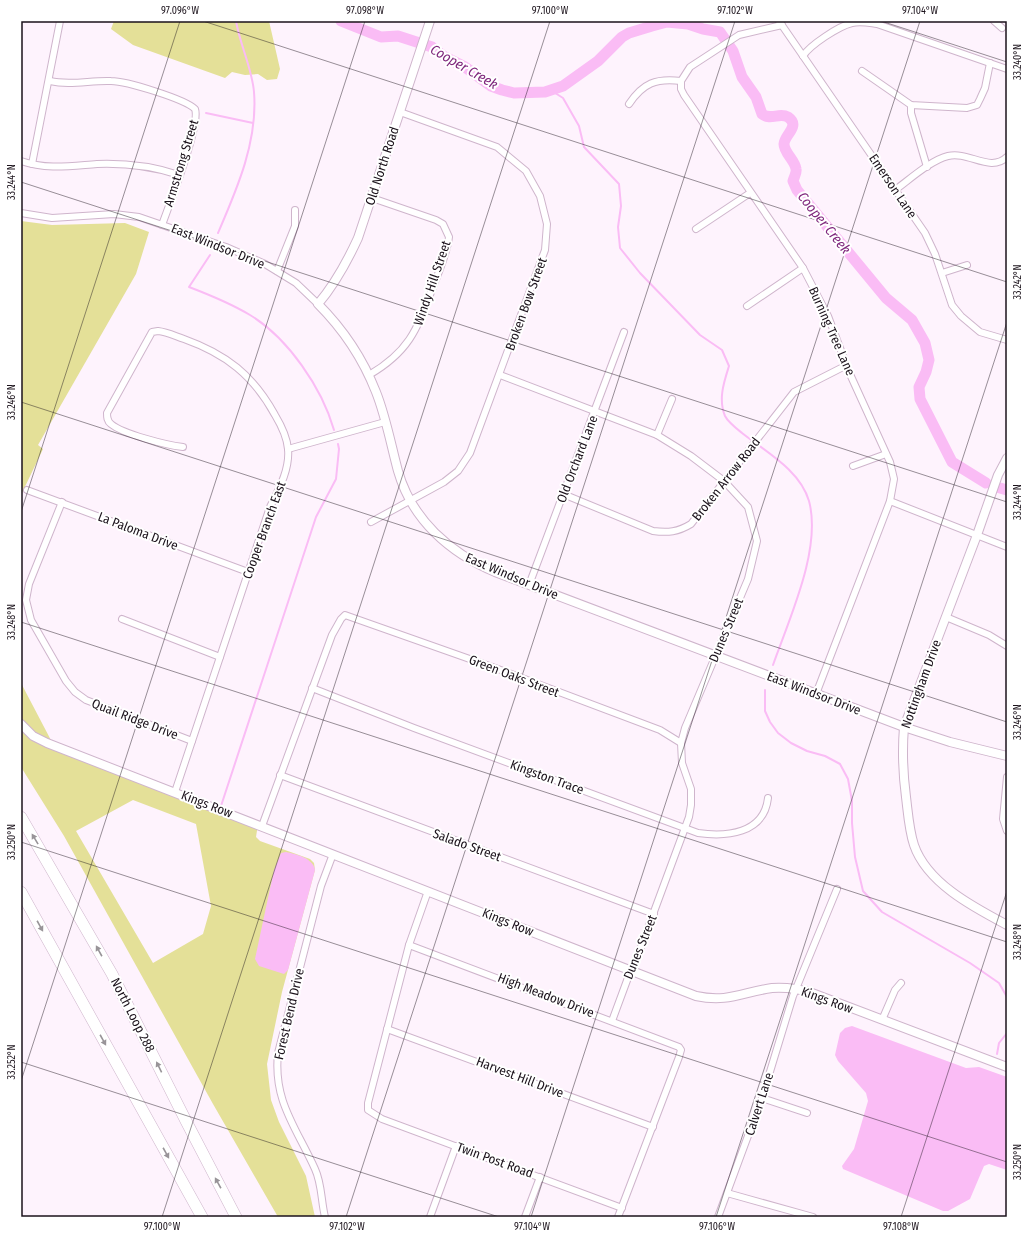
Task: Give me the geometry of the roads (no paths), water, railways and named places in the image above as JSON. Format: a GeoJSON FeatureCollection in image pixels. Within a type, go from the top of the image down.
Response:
{"type":"FeatureCollection","features":[{"type":"Feature","properties":{"kind":"highway","name":"North Loop 288"},"geometry":{"type":"LineString","coordinates":[[21,817],[112,974],[186,1122],[236,1217]]}},
{"type":"Feature","properties":{"kind":"highway"},"geometry":{"type":"LineString","coordinates":[[21,892],[202,1217]]}},
{"type":"Feature","properties":{"kind":"street"},"geometry":{"type":"LineString","coordinates":[[32,164],[50,81],[60,21]]}},
{"type":"Feature","properties":{"kind":"street","name":"Old North Road"},"geometry":{"type":"LineString","coordinates":[[318,304],[330,290],[349,259],[372,198],[430,21]]}},
{"type":"Feature","properties":{"kind":"street"},"geometry":{"type":"LineString","coordinates":[[994,21],[1002,28]]}},
{"type":"Feature","properties":{"kind":"street"},"geometry":{"type":"LineString","coordinates":[[803,56],[807,50],[842,27],[860,22],[877,24],[1007,69]]}},
{"type":"Feature","properties":{"kind":"street"},"geometry":{"type":"LineString","coordinates":[[629,104],[637,92],[644,86],[664,80],[681,81],[690,67],[735,38],[781,23]]}},
{"type":"Feature","properties":{"kind":"street","name":"Emerson Lane"},"geometry":{"type":"LineString","coordinates":[[781,23],[925,233],[942,273],[952,305],[961,316],[980,332],[1007,340]]}},
{"type":"Feature","properties":{"kind":"street"},"geometry":{"type":"LineString","coordinates":[[862,71],[912,106],[967,108],[976,105],[985,88],[990,63]]}},
{"type":"Feature","properties":{"kind":"street","name":"Armstrong Street"},"geometry":{"type":"LineString","coordinates":[[50,81],[61,83],[119,81],[193,107],[196,115],[194,129],[162,225]]}},
{"type":"Feature","properties":{"kind":"street","name":"Burning Tree Lane"},"geometry":{"type":"LineString","coordinates":[[681,81],[684,95],[803,268],[828,316],[847,365],[886,454],[894,479],[890,501],[816,694]]}},
{"type":"Feature","properties":{"kind":"street"},"geometry":{"type":"LineString","coordinates":[[912,106],[911,113],[927,167]]}},
{"type":"Feature","properties":{"kind":"street","name":"Broken Bow Street"},"geometry":{"type":"LineString","coordinates":[[371,522],[444,482],[458,471],[470,453],[545,250],[547,224],[540,196],[526,171],[497,147],[400,112]]}},
{"type":"Feature","properties":{"kind":"street"},"geometry":{"type":"LineString","coordinates":[[895,190],[927,167],[947,156],[968,156],[991,164],[998,163],[1007,157]]}},
{"type":"Feature","properties":{"kind":"street"},"geometry":{"type":"LineString","coordinates":[[21,160],[32,164],[61,167],[97,164],[126,164],[144,166],[179,175]]}},
{"type":"Feature","properties":{"kind":"street"},"geometry":{"type":"LineString","coordinates":[[696,229],[750,193]]}},
{"type":"Feature","properties":{"kind":"street","name":"Windy Hill Street"},"geometry":{"type":"LineString","coordinates":[[369,375],[392,360],[412,338],[424,311],[449,237],[443,224],[436,220],[372,198]]}},
{"type":"Feature","properties":{"kind":"street"},"geometry":{"type":"LineString","coordinates":[[277,271],[295,226],[295,210]]}},
{"type":"Feature","properties":{"kind":"street","name":"East Windsor Drive"},"geometry":{"type":"LineString","coordinates":[[21,213],[52,218],[123,214],[139,217],[242,253],[277,271],[296,283],[340,327],[369,375],[385,422],[398,472],[410,501],[428,526],[446,544],[462,556],[484,568],[904,727],[950,742],[1007,756]]}},
{"type":"Feature","properties":{"kind":"street"},"geometry":{"type":"LineString","coordinates":[[942,273],[967,265]]}},
{"type":"Feature","properties":{"kind":"street"},"geometry":{"type":"LineString","coordinates":[[747,306],[803,268]]}},
{"type":"Feature","properties":{"kind":"street","name":"Cooper Branch East"},"geometry":{"type":"LineString","coordinates":[[175,792],[270,507],[283,480],[288,449],[280,424],[266,399],[254,383],[237,366],[220,354],[198,344],[164,332],[152,332],[107,413],[107,419],[110,424],[117,428],[156,442],[183,447]]}},
{"type":"Feature","properties":{"kind":"street","name":"Old Orchard Lane"},"geometry":{"type":"LineString","coordinates":[[529,585],[624,332]]}},
{"type":"Feature","properties":{"kind":"street","name":"Broken Arrow Road"},"geometry":{"type":"LineString","coordinates":[[563,494],[653,531],[665,533],[679,531],[691,524],[794,392],[847,365]]}},
{"type":"Feature","properties":{"kind":"street","name":"Dunes Street"},"geometry":{"type":"LineString","coordinates":[[500,375],[657,434],[691,456],[724,482],[748,507],[757,541],[748,579],[684,728],[681,743],[682,763],[691,789],[691,805],[685,829],[654,914],[612,1021]]}},
{"type":"Feature","properties":{"kind":"street"},"geometry":{"type":"LineString","coordinates":[[657,434],[672,399]]}},
{"type":"Feature","properties":{"kind":"street"},"geometry":{"type":"LineString","coordinates":[[288,449],[385,422]]}},
{"type":"Feature","properties":{"kind":"street"},"geometry":{"type":"LineString","coordinates":[[853,466],[886,454]]}},
{"type":"Feature","properties":{"kind":"street","name":"Nottingham Drive"},"geometry":{"type":"LineString","coordinates":[[1007,458],[998,475],[977,536],[904,727],[903,771],[909,828],[918,854],[933,876],[948,889],[1007,925]]}},
{"type":"Feature","properties":{"kind":"street","name":"La Paloma Drive"},"geometry":{"type":"LineString","coordinates":[[27,490],[248,572]]}},
{"type":"Feature","properties":{"kind":"street"},"geometry":{"type":"LineString","coordinates":[[890,501],[1007,547]]}},
{"type":"Feature","properties":{"kind":"street","name":"Quail Ridge Drive"},"geometry":{"type":"LineString","coordinates":[[62,502],[26,595],[28,610],[34,625],[66,681],[75,692],[86,700],[192,741]]}},
{"type":"Feature","properties":{"kind":"street","name":"Green Oaks Street"},"geometry":{"type":"LineString","coordinates":[[312,688],[332,635],[345,615],[498,669],[660,730],[681,743]]}},
{"type":"Feature","properties":{"kind":"street"},"geometry":{"type":"LineString","coordinates":[[946,617],[989,635],[1007,646]]}},
{"type":"Feature","properties":{"kind":"street"},"geometry":{"type":"LineString","coordinates":[[122,619],[220,657]]}},
{"type":"Feature","properties":{"kind":"street"},"geometry":{"type":"LineString","coordinates":[[262,826],[312,688]]}},
{"type":"Feature","properties":{"kind":"street","name":"Kingston Trace"},"geometry":{"type":"LineString","coordinates":[[312,688],[414,728],[685,829],[709,835],[725,835],[744,830],[758,821],[768,806],[768,798]]}},
{"type":"Feature","properties":{"kind":"street","name":"Kings Row"},"geometry":{"type":"LineString","coordinates":[[21,724],[28,733],[40,740],[696,996],[708,998],[733,998],[772,988],[796,989],[812,993],[1007,1067]]}},
{"type":"Feature","properties":{"kind":"street","name":"Salado Street"},"geometry":{"type":"LineString","coordinates":[[280,775],[654,914]]}},
{"type":"Feature","properties":{"kind":"street"},"geometry":{"type":"LineString","coordinates":[[1007,777],[1003,819],[1007,830]]}},
{"type":"Feature","properties":{"kind":"street","name":"Forest Bend Drive"},"geometry":{"type":"LineString","coordinates":[[325,1217],[316,1170],[280,1095],[277,1066],[278,1053],[316,905],[333,854]]}},
{"type":"Feature","properties":{"kind":"street","name":"Calvert Lane"},"geometry":{"type":"LineString","coordinates":[[718,1217],[762,1098],[796,989],[837,889]]}},
{"type":"Feature","properties":{"kind":"street"},"geometry":{"type":"LineString","coordinates":[[387,1029],[409,945],[428,891]]}},
{"type":"Feature","properties":{"kind":"street","name":"High Meadow Drive"},"geometry":{"type":"LineString","coordinates":[[409,945],[675,1044],[681,1050],[653,1127]]}},
{"type":"Feature","properties":{"kind":"street"},"geometry":{"type":"LineString","coordinates":[[882,1020],[895,990],[901,983]]}},
{"type":"Feature","properties":{"kind":"street","name":"Twin Post Road"},"geometry":{"type":"LineString","coordinates":[[387,1029],[368,1103],[368,1110],[382,1118],[622,1208]]}},
{"type":"Feature","properties":{"kind":"street","name":"Harvest Hill Drive"},"geometry":{"type":"LineString","coordinates":[[387,1029],[653,1127]]}},
{"type":"Feature","properties":{"kind":"street"},"geometry":{"type":"LineString","coordinates":[[762,1098],[807,1113]]}},
{"type":"Feature","properties":{"kind":"street"},"geometry":{"type":"LineString","coordinates":[[618,1217],[653,1127]]}},
{"type":"Feature","properties":{"kind":"street"},"geometry":{"type":"LineString","coordinates":[[430,1217],[456,1146]]}},
{"type":"Feature","properties":{"kind":"street"},"geometry":{"type":"LineString","coordinates":[[525,1217],[540,1177]]}},
{"type":"Feature","properties":{"kind":"street"},"geometry":{"type":"LineString","coordinates":[[727,1193],[813,1217]]}},
{"type":"Feature","properties":{"kind":"waterway"},"geometry":{"type":"LineString","coordinates":[[218,233],[239,182],[245,164],[253,129],[253,83],[236,21]]}},
{"type":"Feature","properties":{"kind":"waterway","name":"Cooper Creek"},"geometry":{"type":"LineString","coordinates":[[341,21],[381,37],[398,36],[432,47],[445,57],[465,67],[491,86],[514,93],[545,92],[563,86],[598,61],[622,37],[629,33],[652,26],[667,22],[688,24],[703,29],[720,32],[733,51],[742,77],[756,97],[762,114],[769,117],[781,115],[792,120],[793,124],[785,141],[784,147],[796,169],[793,181],[797,190],[886,298],[912,320],[925,343],[929,360],[926,372],[919,387],[920,399],[952,462],[986,483]]}},
{"type":"Feature","properties":{"kind":"waterway"},"geometry":{"type":"LineString","coordinates":[[552,91],[563,98],[579,126],[584,147],[619,184],[621,206],[618,227],[620,248],[640,273],[700,335],[722,350],[729,366],[722,397],[723,410],[726,418],[738,430],[781,462],[805,490],[809,501],[812,520],[808,562],[795,606],[773,665]]}},
{"type":"Feature","properties":{"kind":"waterway"},"geometry":{"type":"LineString","coordinates":[[206,113],[253,123]]}},
{"type":"Feature","properties":{"kind":"waterway"},"geometry":{"type":"LineString","coordinates":[[210,255],[189,287],[250,315],[277,337],[302,365],[312,381],[329,414],[334,430]]}},
{"type":"Feature","properties":{"kind":"waterway"},"geometry":{"type":"LineString","coordinates":[[221,806],[316,517],[336,479],[339,449],[338,444]]}},
{"type":"Feature","properties":{"kind":"waterway","name":"Cooper Creek"},"geometry":{"type":"LineString","coordinates":[[1000,488],[1007,490]]}},
{"type":"Feature","properties":{"kind":"waterway"},"geometry":{"type":"LineString","coordinates":[[765,690],[765,711],[770,722],[778,733],[791,743],[807,751],[825,756],[840,764],[848,779],[852,801],[855,857],[863,891],[882,912],[970,963],[999,983],[1007,997]]}},
{"type":"Feature","properties":{"kind":"waterway"},"geometry":{"type":"LineString","coordinates":[[997,1054],[999,1043],[1007,1033]]}}]}
